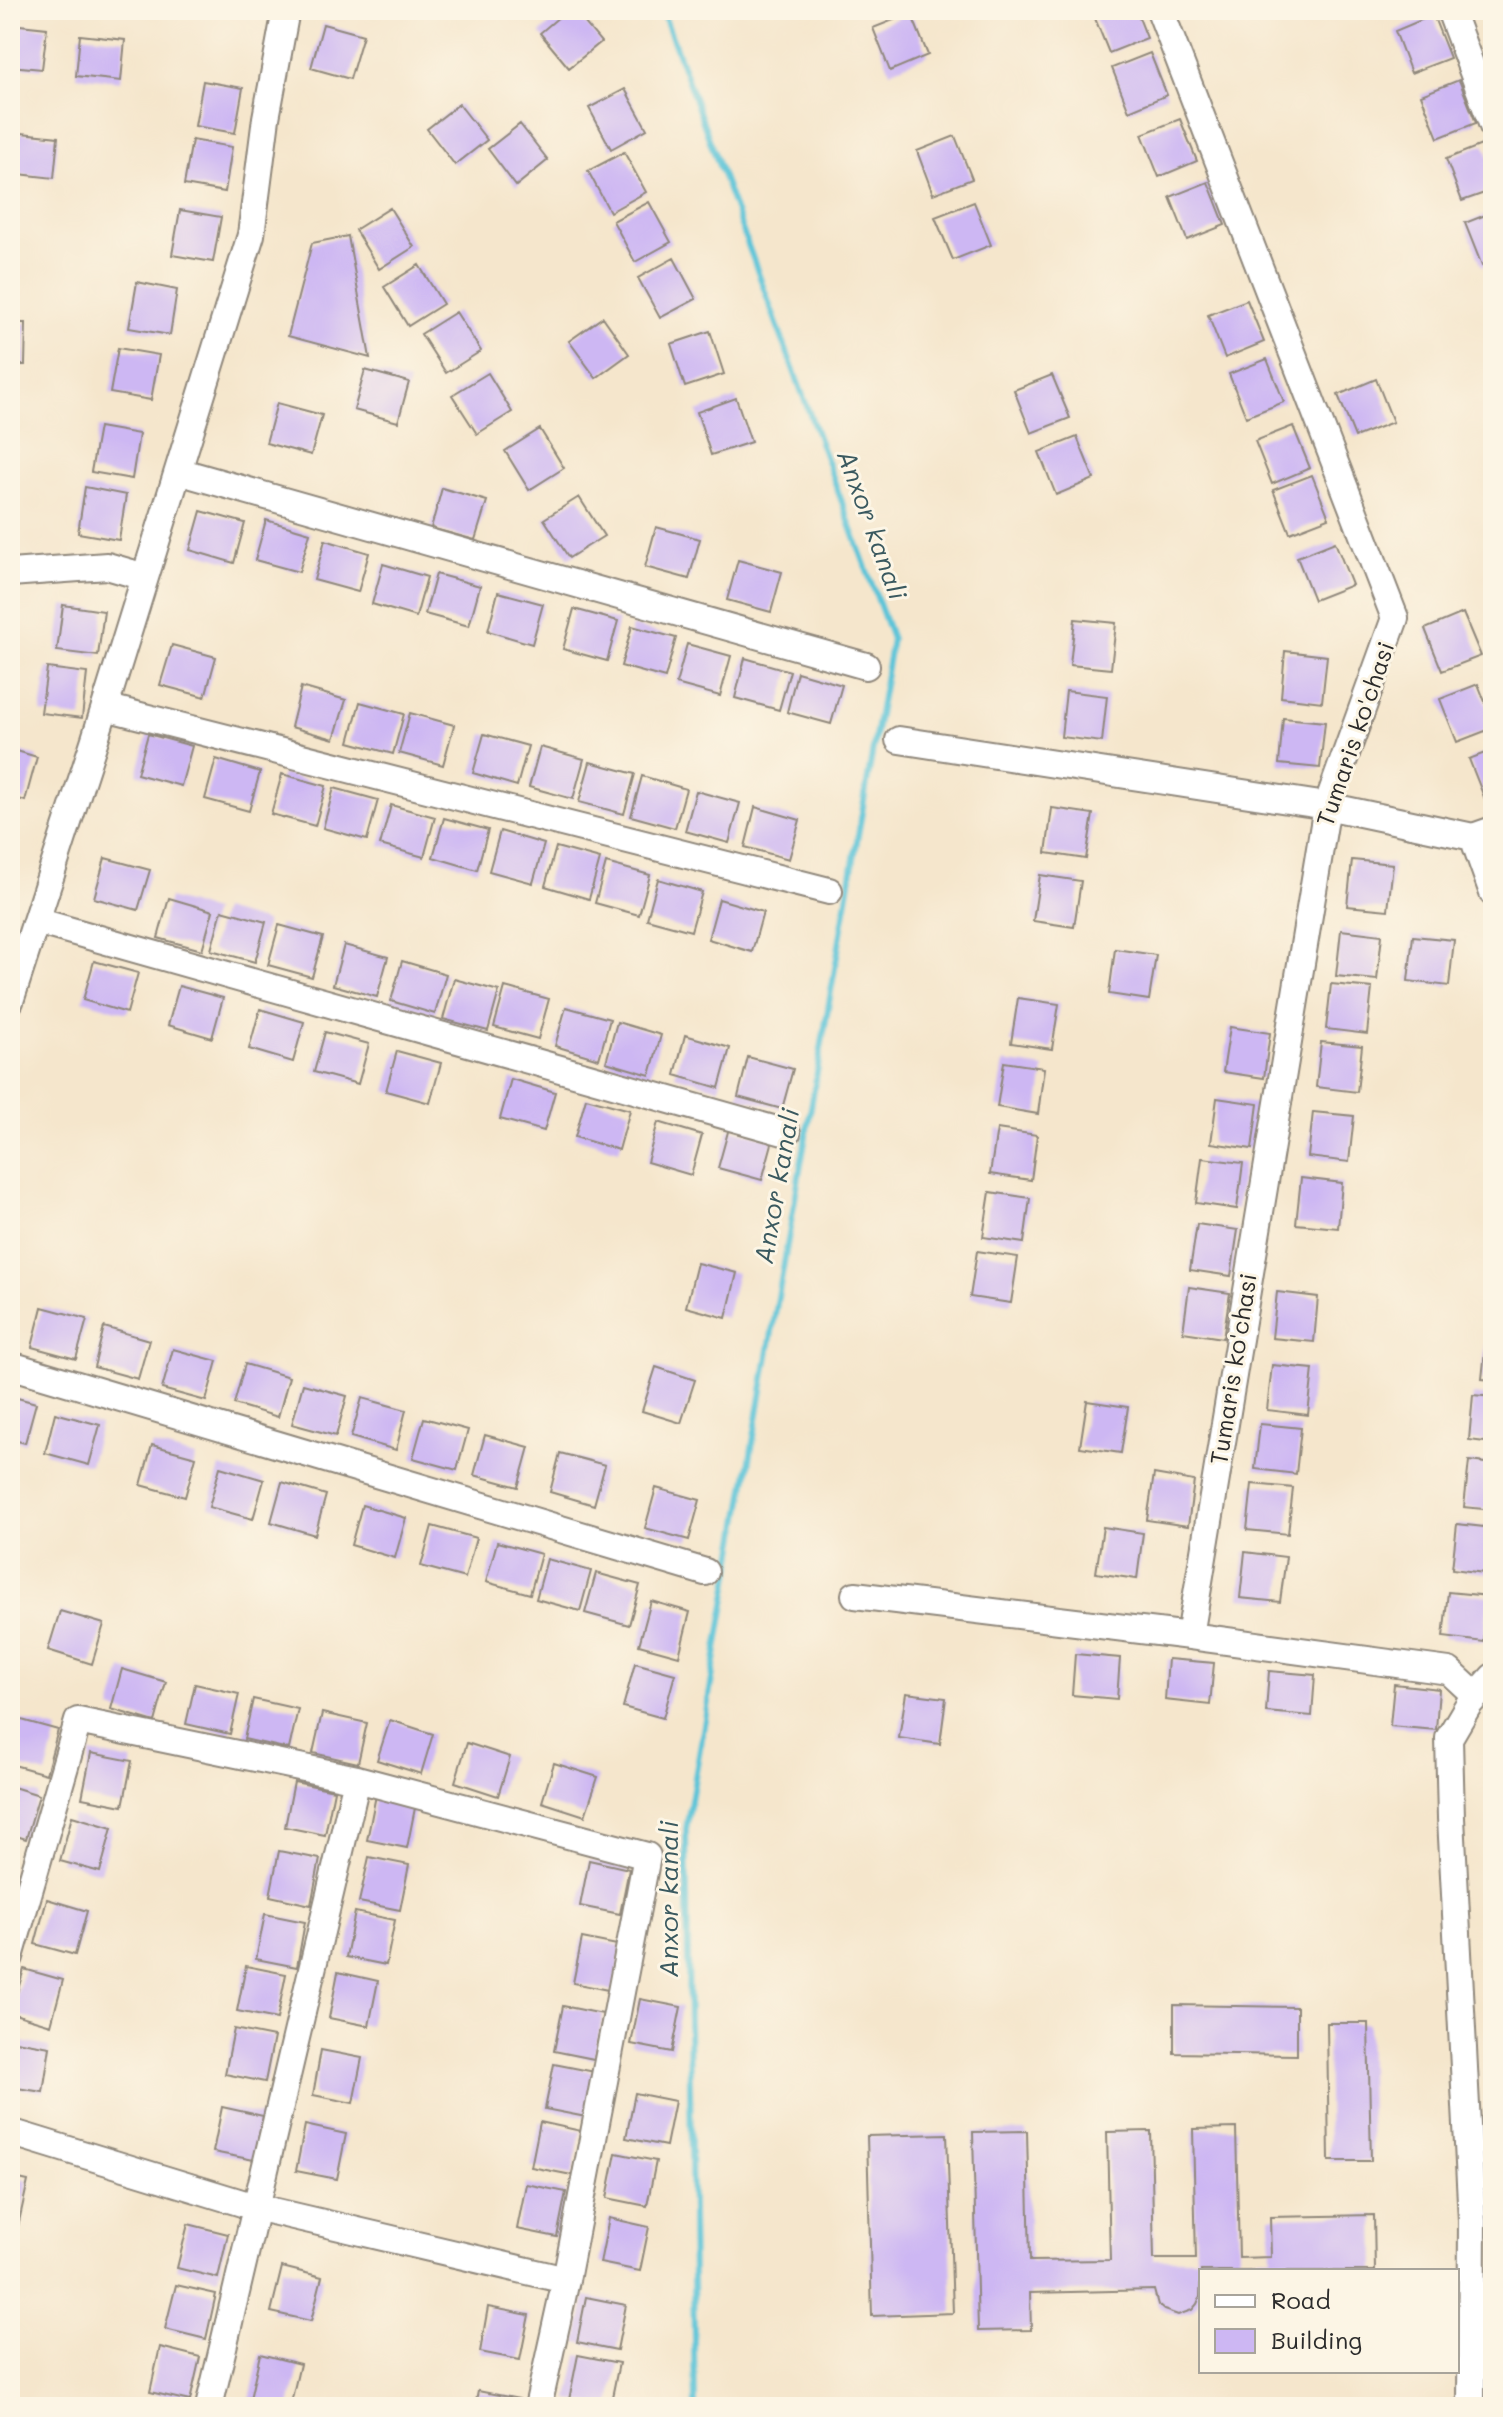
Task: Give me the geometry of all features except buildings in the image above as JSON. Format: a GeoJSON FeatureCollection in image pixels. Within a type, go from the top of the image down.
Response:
{"type":"FeatureCollection","features":[{"type":"Feature","properties":{"kind":"street"},"geometry":{"type":"LineString","coordinates":[[10,1001],[251,235],[266,118],[286,10]]}},
{"type":"Feature","properties":{"kind":"street","name":"Tumaris ko'chasi"},"geometry":{"type":"LineString","coordinates":[[1160,10],[1395,618],[1327,806],[1190,1636]]}},
{"type":"Feature","properties":{"kind":"street"},"geometry":{"type":"LineString","coordinates":[[1450,10],[1493,126]]}},
{"type":"Feature","properties":{"kind":"street"},"geometry":{"type":"LineString","coordinates":[[178,471],[866,666]]}},
{"type":"Feature","properties":{"kind":"street"},"geometry":{"type":"LineString","coordinates":[[10,573],[107,566],[145,577]]}},
{"type":"Feature","properties":{"kind":"street"},"geometry":{"type":"LineString","coordinates":[[105,707],[829,891]]}},
{"type":"Feature","properties":{"kind":"street"},"geometry":{"type":"LineString","coordinates":[[899,740],[1483,833],[1493,893]]}},
{"type":"Feature","properties":{"kind":"street"},"geometry":{"type":"LineString","coordinates":[[36,921],[787,1133]]}},
{"type":"Feature","properties":{"kind":"street"},"geometry":{"type":"LineString","coordinates":[[10,1365],[705,1572]]}},
{"type":"Feature","properties":{"kind":"street"},"geometry":{"type":"LineString","coordinates":[[855,1595],[1449,1671],[1485,1686],[1449,1738],[1451,1818],[1482,2221],[1471,2407]]}},
{"type":"Feature","properties":{"kind":"street"},"geometry":{"type":"LineString","coordinates":[[10,1957],[78,1721],[357,1779],[647,1856],[566,2280],[538,2407]]}},
{"type":"Feature","properties":{"kind":"street"},"geometry":{"type":"LineString","coordinates":[[209,2407],[357,1779]]}},
{"type":"Feature","properties":{"kind":"street"},"geometry":{"type":"LineString","coordinates":[[10,2132],[255,2207],[566,2280]]}},
{"type":"Feature","properties":{"kind":"waterway","name":"Anxor kanali"},"geometry":{"type":"LineString","coordinates":[[662,10],[892,639],[686,1829],[695,2407]]}}]}
